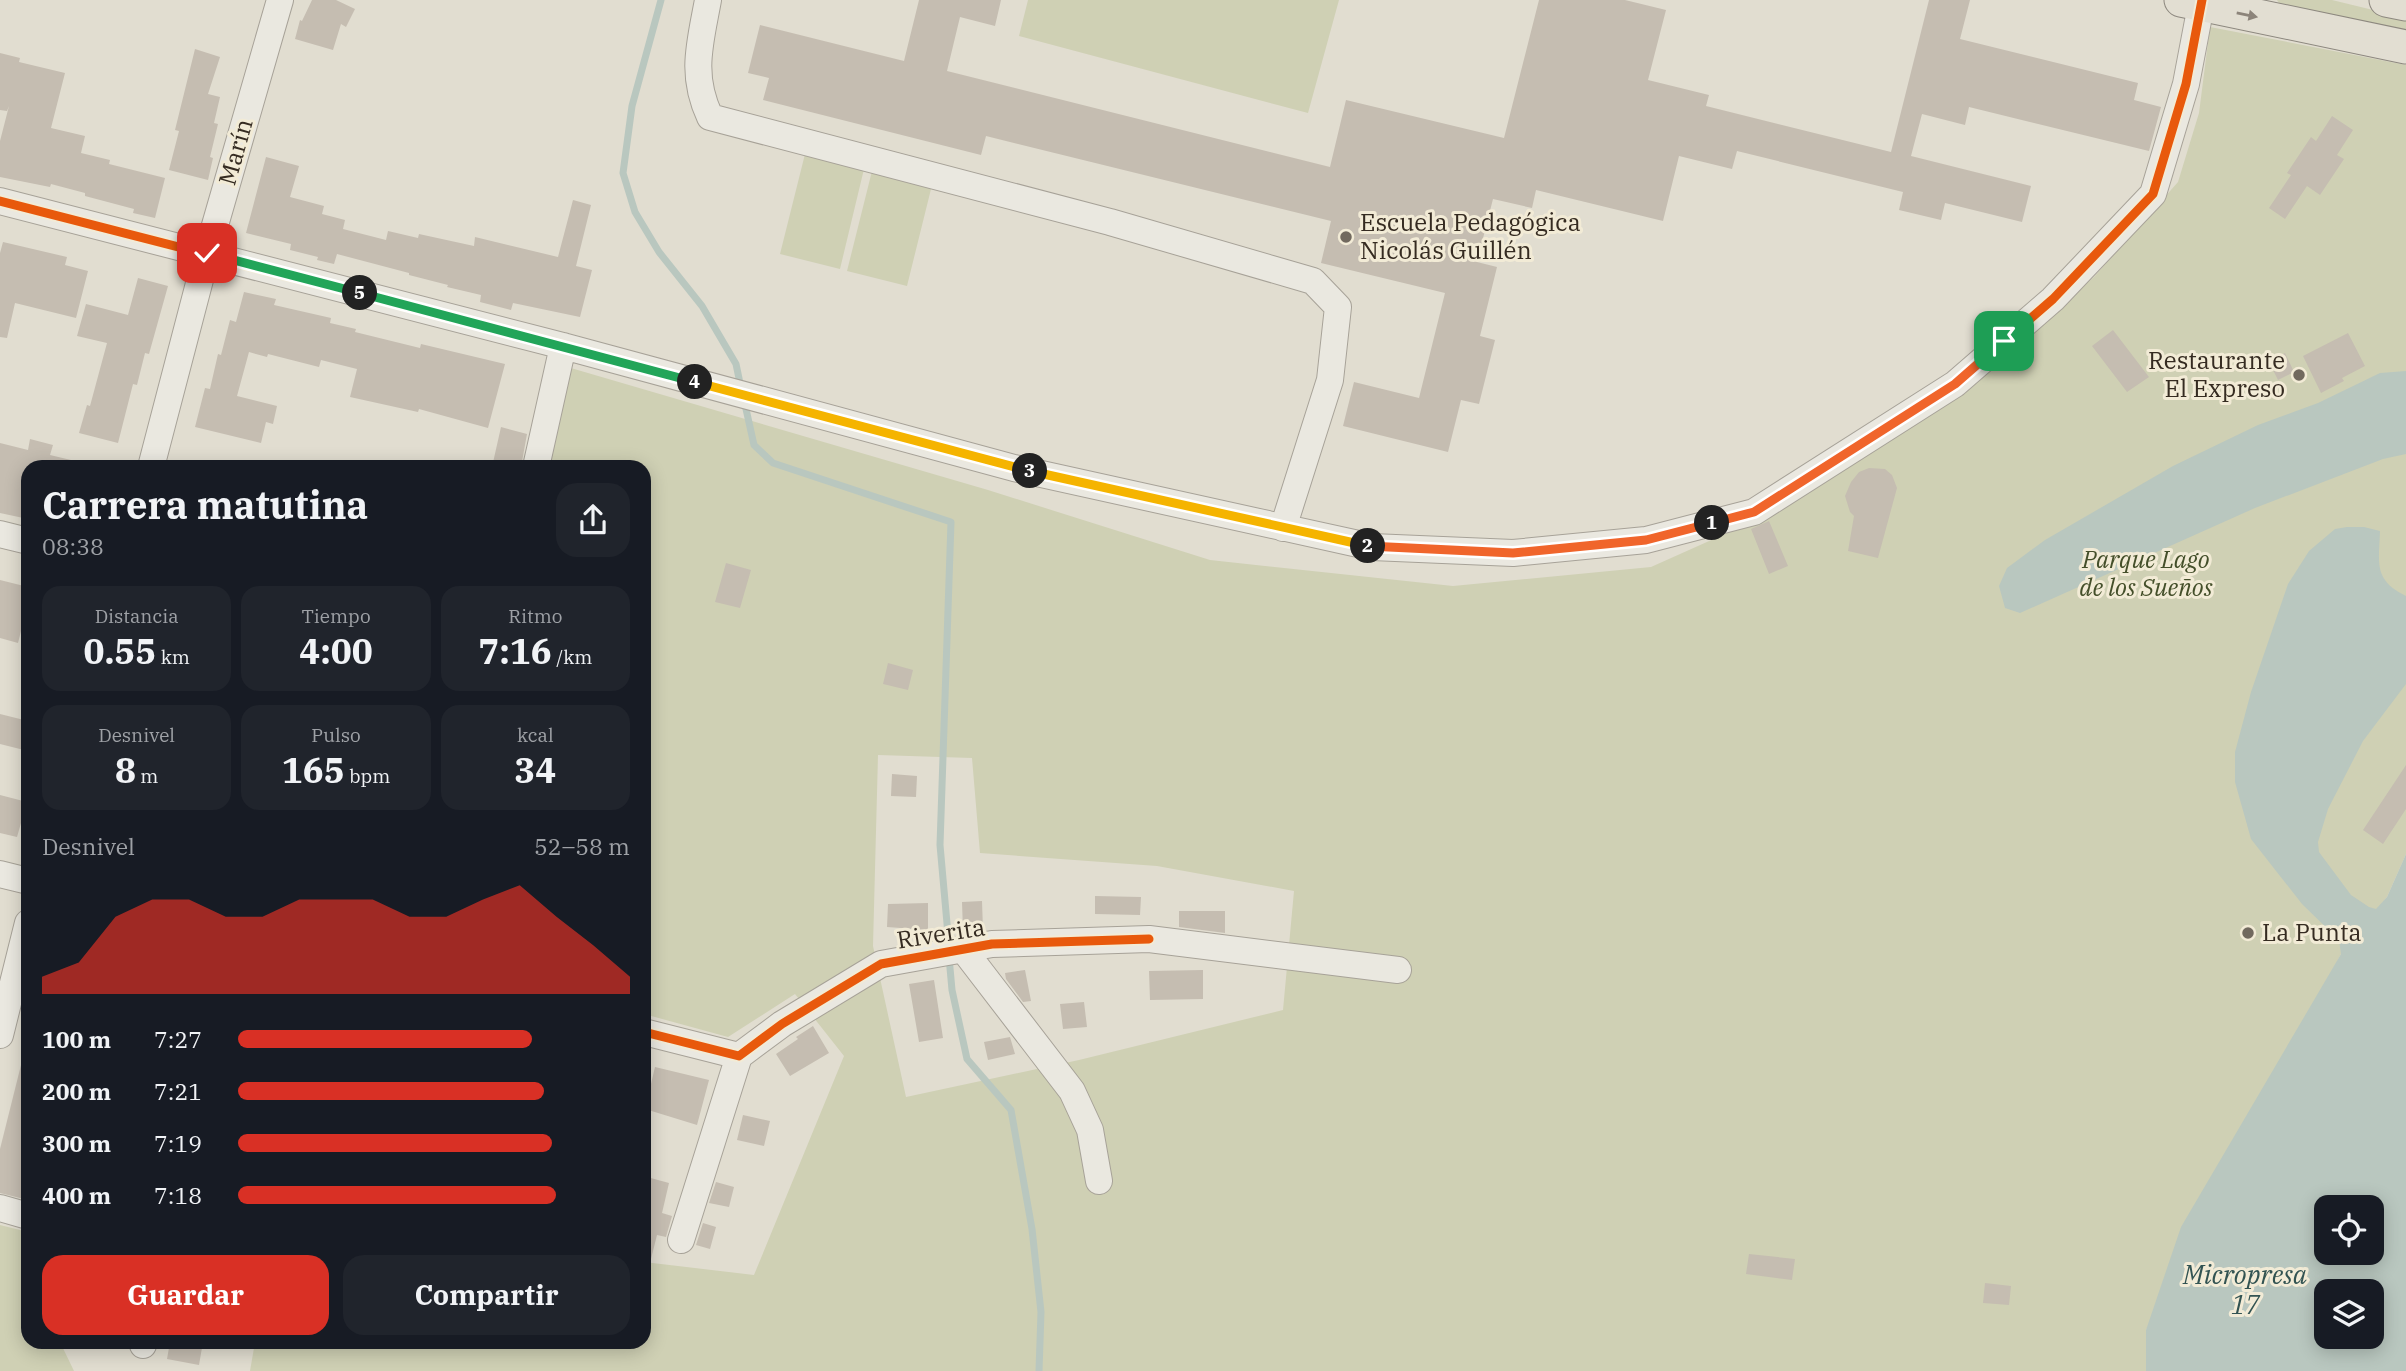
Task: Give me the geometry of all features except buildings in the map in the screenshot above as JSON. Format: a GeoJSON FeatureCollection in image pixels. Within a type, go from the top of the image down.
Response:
{"type":"FeatureCollection","features":[{"type":"Feature","properties":{"kind":"main road"},"geometry":{"type":"LineString","coordinates":[[2386,0],[2406,4]]}},
{"type":"Feature","properties":{"kind":"main road"},"geometry":{"type":"LineString","coordinates":[[2194,2],[2406,47]]}},
{"type":"Feature","properties":{"kind":"street","name":"Marín"},"geometry":{"type":"LineString","coordinates":[[153,460],[207,253],[280,0]]}},
{"type":"Feature","properties":{"kind":"street"},"geometry":{"type":"LineString","coordinates":[[708,0],[697,62],[701,98],[710,117],[1110,222],[1313,281],[1338,307],[1330,380],[1283,528]]}},
{"type":"Feature","properties":{"kind":"street"},"geometry":{"type":"LineString","coordinates":[[0,201],[563,346],[1014,468],[1372,547],[1513,553],[1646,540],[1754,512],[1955,384],[2053,299],[2153,194],[2186,84],[2194,2]]}},
{"type":"Feature","properties":{"kind":"street"},"geometry":{"type":"LineString","coordinates":[[538,460],[563,346]]}},
{"type":"Feature","properties":{"kind":"street"},"geometry":{"type":"LineString","coordinates":[[0,534],[21,539]]}},
{"type":"Feature","properties":{"kind":"street"},"geometry":{"type":"LineString","coordinates":[[0,874],[21,879]]}},
{"type":"Feature","properties":{"kind":"street","name":"Riverita"},"geometry":{"type":"LineString","coordinates":[[739,1056],[782,1024],[881,964],[992,944],[1149,939],[1398,970]]}},
{"type":"Feature","properties":{"kind":"street"},"geometry":{"type":"LineString","coordinates":[[963,949],[1072,1091],[1090,1130],[1099,1181]]}},
{"type":"Feature","properties":{"kind":"street"},"geometry":{"type":"LineString","coordinates":[[0,1035],[21,951]]}},
{"type":"Feature","properties":{"kind":"street"},"geometry":{"type":"LineString","coordinates":[[651,1034],[739,1056],[681,1240]]}},
{"type":"Feature","properties":{"kind":"street"},"geometry":{"type":"LineString","coordinates":[[0,1208],[21,1214]]}},
{"type":"Feature","properties":{"kind":"green space"},"geometry":{"type":"Polygon","coordinates":[[[1028,0],[1339,0],[1308,113],[1019,36],[1028,0]]]}},
{"type":"Feature","properties":{"kind":"green space"},"geometry":{"type":"Polygon","coordinates":[[[2277,0],[2332,0],[2406,18],[2406,31],[2279,3],[2277,0]]]}},
{"type":"Feature","properties":{"kind":"green space","name":"Parque Lago de los Sueños"},"geometry":{"type":"Polygon","coordinates":[[[2210,27],[2406,65],[2406,854],[2387,897],[2341,954],[2146,1330],[2146,1371],[250,1371],[254,1349],[651,1349],[651,1263],[754,1275],[844,1056],[795,994],[728,1037],[651,1016],[651,460],[547,460],[564,366],[988,490],[1210,560],[1453,586],[1651,567],[1727,533],[2004,357],[2094,277],[2178,182],[2199,113],[2210,27]],[[878,755],[873,946],[906,1097],[1079,1060],[1283,1010],[1294,891],[1157,866],[980,853],[972,758],[878,755]]]}},
{"type":"Feature","properties":{"kind":"green space"},"geometry":{"type":"Polygon","coordinates":[[[805,154],[864,169],[840,269],[780,254],[805,154]]]}},
{"type":"Feature","properties":{"kind":"green space"},"geometry":{"type":"Polygon","coordinates":[[[872,171],[932,185],[907,286],[847,271],[872,171]]]}},
{"type":"Feature","properties":{"kind":"green space"},"geometry":{"type":"Polygon","coordinates":[[[0,1225],[21,1230],[21,1349],[63,1349],[74,1371],[0,1371],[0,1225]]]}},
{"type":"Feature","properties":{"kind":"water"},"geometry":{"type":"Polygon","coordinates":[[[2406,371],[2406,454],[2383,459],[2255,508],[2020,613],[2005,608],[1999,586],[2007,568],[2045,540],[2173,466],[2258,425],[2318,403],[2380,373],[2406,371]]]}},
{"type":"Feature","properties":{"kind":"water","name":"Micropresa 17"},"geometry":{"type":"Polygon","coordinates":[[[2364,527],[2380,531],[2379,561],[2383,577],[2395,590],[2406,596],[2406,684],[2363,741],[2328,809],[2318,842],[2319,852],[2351,895],[2376,909],[2387,897],[2406,854],[2406,1371],[2146,1371],[2146,1330],[2181,1227],[2341,954],[2339,940],[2302,904],[2251,839],[2235,782],[2235,752],[2251,692],[2288,584],[2309,551],[2335,529],[2364,527]]]}},
{"type":"Feature","properties":{"kind":"waterway"},"geometry":{"type":"LineString","coordinates":[[661,0],[632,106],[623,173],[635,212],[659,252],[702,306],[736,364],[741,388]]}},
{"type":"Feature","properties":{"kind":"waterway"},"geometry":{"type":"LineString","coordinates":[[744,400],[754,445],[773,463],[951,522],[940,845],[949,946]]}},
{"type":"Feature","properties":{"kind":"waterway"},"geometry":{"type":"LineString","coordinates":[[949,957],[952,990],[967,1059],[1011,1110],[1032,1229],[1041,1312],[1039,1371]]}},
{"type":"Feature","properties":{"kind":"cycle path"},"geometry":{"type":"LineString","coordinates":[[0,201],[563,346],[1014,468],[1372,547],[1513,553],[1646,540],[1754,512],[1955,384],[2053,299],[2153,194],[2186,84],[2202,0]]}},
{"type":"Feature","properties":{"kind":"cycle path"},"geometry":{"type":"LineString","coordinates":[[651,1034],[739,1056],[782,1024],[881,964],[992,944],[1149,939]]}},
{"type":"Feature","properties":{"kind":"place","name":"Escuela Pedagógica Nicolás Guillén"},"geometry":{"type":"Point","coordinates":[1346,237]}},
{"type":"Feature","properties":{"kind":"place","name":"Restaurante El Expreso"},"geometry":{"type":"Point","coordinates":[2299,375]}},
{"type":"Feature","properties":{"kind":"place","name":"La Punta"},"geometry":{"type":"Point","coordinates":[2248,933]}},
{"type":"Feature","properties":{"kind":"route"},"geometry":{"type":"LineString","coordinates":[[207,253],[1014,468],[1372,547],[1513,553],[1646,540],[1754,512],[1955,384],[2004,341]]}}]}
